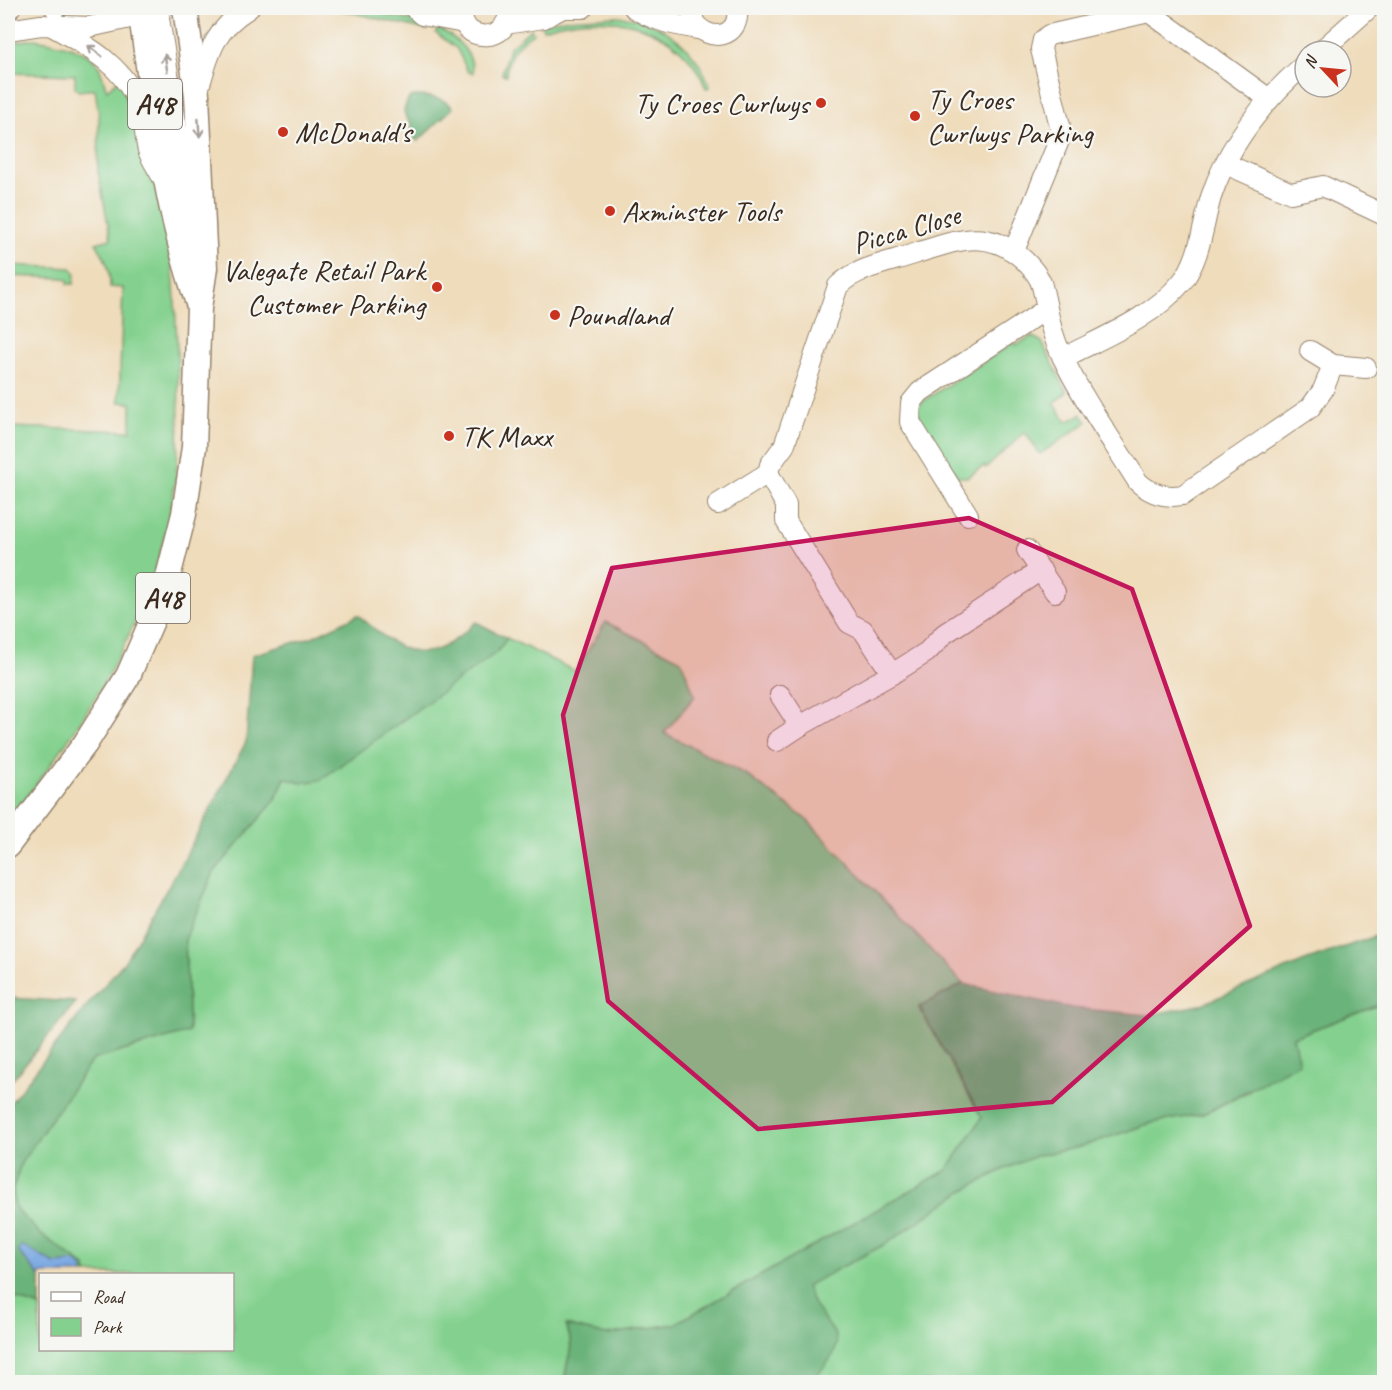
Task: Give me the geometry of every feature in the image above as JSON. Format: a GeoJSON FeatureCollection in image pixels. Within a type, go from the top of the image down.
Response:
{"type":"FeatureCollection","features":[{"type":"Feature","properties":{"kind":"main road","name":"A48"},"geometry":{"type":"LineString","coordinates":[[8,845],[60,779],[106,713],[128,676],[164,593],[177,550],[191,477],[200,308],[205,268],[196,95],[185,8]]}},
{"type":"Feature","properties":{"kind":"main road","name":"A48"},"geometry":{"type":"LineString","coordinates":[[153,10],[170,192],[185,267],[200,308]]}},
{"type":"Feature","properties":{"kind":"street"},"geometry":{"type":"LineString","coordinates":[[196,95],[215,40],[222,29],[249,8]]}},
{"type":"Feature","properties":{"kind":"street"},"geometry":{"type":"LineString","coordinates":[[414,8],[422,15],[464,15],[473,34],[488,37],[497,34],[506,16],[544,18],[560,8],[583,8]]}},
{"type":"Feature","properties":{"kind":"street"},"geometry":{"type":"LineString","coordinates":[[634,8],[643,14],[676,25],[698,29],[712,36],[720,36],[730,30],[738,16],[737,8]]}},
{"type":"Feature","properties":{"kind":"street"},"geometry":{"type":"LineString","coordinates":[[693,8],[693,21],[698,29]]}},
{"type":"Feature","properties":{"kind":"street"},"geometry":{"type":"LineString","coordinates":[[1334,39],[1369,8]]}},
{"type":"Feature","properties":{"kind":"street"},"geometry":{"type":"LineString","coordinates":[[8,30],[54,14],[89,27],[153,10],[184,188],[189,233],[185,267]]}},
{"type":"Feature","properties":{"kind":"street"},"geometry":{"type":"LineString","coordinates":[[1014,251],[1060,138],[1060,126],[1041,49],[1043,40],[1049,35],[1149,10],[1269,99]]}},
{"type":"Feature","properties":{"kind":"street"},"geometry":{"type":"LineString","coordinates":[[54,14],[86,45],[110,62],[128,84],[142,115],[149,152],[170,192]]}},
{"type":"Feature","properties":{"kind":"street"},"geometry":{"type":"LineString","coordinates":[[1063,358],[1161,304],[1183,281],[1193,261],[1212,194],[1226,164],[1244,131],[1269,99],[1293,76]]}},
{"type":"Feature","properties":{"kind":"street"},"geometry":{"type":"LineString","coordinates":[[1226,164],[1291,193],[1323,186],[1384,215]]}},
{"type":"Feature","properties":{"kind":"street","name":"Picca Close"},"geometry":{"type":"LineString","coordinates":[[768,473],[770,465],[792,427],[832,299],[845,279],[958,240],[984,239],[1014,251],[1042,284],[1050,332],[1063,358],[1138,482],[1147,490],[1173,497],[1183,495],[1203,484],[1216,471],[1310,408],[1323,390],[1333,365]]}},
{"type":"Feature","properties":{"kind":"street"},"geometry":{"type":"LineString","coordinates":[[969,515],[910,422],[911,403],[920,392],[1045,310]]}},
{"type":"Feature","properties":{"kind":"street"},"geometry":{"type":"LineString","coordinates":[[1310,351],[1333,365],[1366,368]]}},
{"type":"Feature","properties":{"kind":"street"},"geometry":{"type":"LineString","coordinates":[[718,504],[768,473],[786,505],[786,521],[849,623],[863,630],[892,674]]}},
{"type":"Feature","properties":{"kind":"street"},"geometry":{"type":"LineString","coordinates":[[1027,550],[1055,592]]}},
{"type":"Feature","properties":{"kind":"street"},"geometry":{"type":"LineString","coordinates":[[777,741],[927,652],[944,634],[1041,570]]}},
{"type":"Feature","properties":{"kind":"street"},"geometry":{"type":"LineString","coordinates":[[780,695],[800,726]]}},
{"type":"Feature","properties":{"kind":"highlighted area"},"geometry":{"type":"Polygon","coordinates":[[[969,518],[1132,589],[1250,926],[1052,1102],[758,1129],[608,1001],[563,715],[612,568],[969,518]]]}},
{"type":"Feature","properties":{"kind":"green space"},"geometry":{"type":"Polygon","coordinates":[[[332,8],[358,8],[428,25],[427,30],[332,8]]]}},
{"type":"Feature","properties":{"kind":"green space"},"geometry":{"type":"Polygon","coordinates":[[[616,16],[647,22],[674,37],[695,59],[710,87],[706,88],[694,66],[678,48],[659,35],[638,26],[615,21],[591,20],[543,29],[541,24],[565,19],[616,16]]]}},
{"type":"Feature","properties":{"kind":"green space"},"geometry":{"type":"Polygon","coordinates":[[[438,28],[462,46],[470,58],[473,73],[468,72],[457,49],[436,33],[438,28]]]}},
{"type":"Feature","properties":{"kind":"green space"},"geometry":{"type":"Polygon","coordinates":[[[531,29],[533,33],[518,46],[511,56],[506,75],[502,74],[509,48],[531,29]]]}},
{"type":"Feature","properties":{"kind":"green space"},"geometry":{"type":"Polygon","coordinates":[[[34,39],[70,47],[87,55],[99,67],[107,90],[119,80],[121,82],[154,172],[166,220],[175,292],[178,441],[176,478],[163,543],[132,629],[89,709],[64,747],[8,821],[8,427],[131,431],[131,403],[119,402],[123,288],[110,287],[107,264],[96,243],[111,239],[98,172],[99,116],[95,89],[79,91],[75,88],[75,75],[8,73],[8,43],[34,39]]]}},
{"type":"Feature","properties":{"kind":"green space"},"geometry":{"type":"Polygon","coordinates":[[[410,97],[441,100],[453,108],[418,141],[412,137],[410,127],[412,125],[404,112],[410,97]]]}},
{"type":"Feature","properties":{"kind":"green space"},"geometry":{"type":"Polygon","coordinates":[[[8,265],[71,268],[75,273],[74,284],[68,284],[68,280],[64,278],[8,276],[8,265]]]}},
{"type":"Feature","properties":{"kind":"green space"},"geometry":{"type":"Polygon","coordinates":[[[1032,336],[1042,342],[1067,392],[1054,403],[1067,422],[1081,414],[1087,422],[1040,454],[1025,432],[986,468],[984,466],[967,477],[958,477],[921,423],[917,407],[1014,342],[1016,345],[1032,336]]]}},
{"type":"Feature","properties":{"kind":"green space"},"geometry":{"type":"Polygon","coordinates":[[[358,615],[389,640],[416,652],[429,652],[443,647],[476,622],[507,638],[497,652],[320,780],[301,783],[285,778],[275,800],[214,872],[191,924],[185,940],[189,1032],[92,1060],[21,1163],[13,1189],[15,1208],[39,1233],[86,1267],[87,1273],[84,1273],[83,1268],[69,1264],[55,1264],[22,1246],[39,1275],[39,1307],[12,1297],[8,1298],[8,1106],[125,961],[178,870],[246,742],[252,655],[312,637],[358,615]]]}},
{"type":"Feature","properties":{"kind":"green space"},"geometry":{"type":"Polygon","coordinates":[[[606,622],[681,660],[695,696],[664,733],[745,774],[807,820],[963,984],[919,1008],[982,1118],[947,1170],[675,1324],[606,1335],[566,1325],[571,1349],[565,1382],[8,1382],[8,1298],[11,1297],[39,1307],[39,1351],[234,1351],[234,1273],[87,1273],[86,1267],[39,1233],[15,1208],[13,1189],[21,1162],[92,1060],[189,1032],[185,940],[191,924],[214,872],[275,800],[285,778],[301,783],[497,652],[507,638],[575,671],[606,622]]]}},
{"type":"Feature","properties":{"kind":"green space"},"geometry":{"type":"Polygon","coordinates":[[[1384,933],[1384,1003],[1293,1037],[1299,1063],[1203,1114],[1151,1123],[1080,1147],[1038,1155],[1004,1169],[961,1192],[887,1243],[806,1286],[837,1342],[826,1365],[810,1381],[565,1382],[571,1348],[566,1325],[606,1335],[675,1324],[947,1170],[982,1118],[919,1007],[963,984],[1072,1008],[1148,1015],[1200,1005],[1305,961],[1384,933]]]}},
{"type":"Feature","properties":{"kind":"green space"},"geometry":{"type":"Polygon","coordinates":[[[8,998],[76,1002],[8,1085],[8,998]]]}},
{"type":"Feature","properties":{"kind":"green space"},"geometry":{"type":"Polygon","coordinates":[[[1384,1003],[1384,1382],[808,1382],[823,1319],[805,1286],[887,1243],[961,1192],[1004,1169],[1038,1155],[1080,1147],[1151,1123],[1203,1114],[1248,1092],[1293,1037],[1384,1003]]]}},
{"type":"Feature","properties":{"kind":"water"},"geometry":{"type":"Polygon","coordinates":[[[23,1246],[55,1264],[76,1262],[83,1268],[84,1273],[39,1273],[39,1276],[18,1251],[23,1246]]]}},
{"type":"Feature","properties":{"kind":"place","name":"Ty Croes Cwrlwys"},"geometry":{"type":"Point","coordinates":[821,103]}},
{"type":"Feature","properties":{"kind":"place","name":"Ty Croes Cwrlwys Parking"},"geometry":{"type":"Point","coordinates":[915,116]}},
{"type":"Feature","properties":{"kind":"place","name":"McDonald's"},"geometry":{"type":"Point","coordinates":[283,132]}},
{"type":"Feature","properties":{"kind":"place","name":"Axminster Tools"},"geometry":{"type":"Point","coordinates":[610,211]}},
{"type":"Feature","properties":{"kind":"place","name":"Valegate Retail Park Customer Parking"},"geometry":{"type":"Point","coordinates":[437,287]}},
{"type":"Feature","properties":{"kind":"place","name":"Poundland"},"geometry":{"type":"Point","coordinates":[555,315]}},
{"type":"Feature","properties":{"kind":"place","name":"TK Maxx"},"geometry":{"type":"Point","coordinates":[449,436]}}]}
